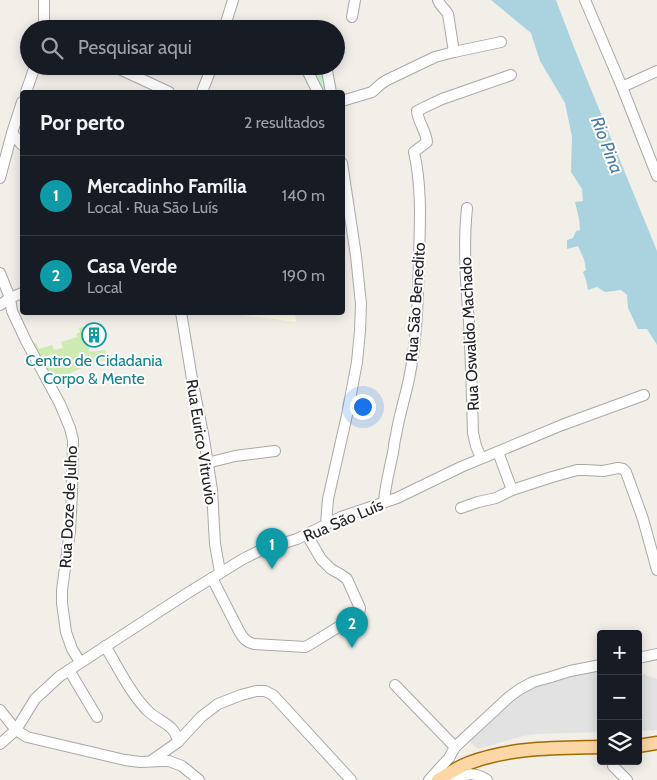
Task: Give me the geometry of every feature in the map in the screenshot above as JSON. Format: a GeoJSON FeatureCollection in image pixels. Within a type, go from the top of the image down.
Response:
{"type":"FeatureCollection","features":[{"type":"Feature","properties":{"kind":"main road"},"geometry":{"type":"LineString","coordinates":[[642,745],[657,743]]}},
{"type":"Feature","properties":{"kind":"main road"},"geometry":{"type":"LineString","coordinates":[[438,780],[470,763],[499,754],[562,748],[597,747]]}},
{"type":"Feature","properties":{"kind":"street"},"geometry":{"type":"LineString","coordinates":[[44,0],[44,20]]}},
{"type":"Feature","properties":{"kind":"street"},"geometry":{"type":"LineString","coordinates":[[227,20],[234,0]]}},
{"type":"Feature","properties":{"kind":"street"},"geometry":{"type":"LineString","coordinates":[[352,17],[355,0]]}},
{"type":"Feature","properties":{"kind":"street"},"geometry":{"type":"LineString","coordinates":[[438,0],[440,6],[448,14],[454,52]]}},
{"type":"Feature","properties":{"kind":"street"},"geometry":{"type":"LineString","coordinates":[[585,0],[657,176]]}},
{"type":"Feature","properties":{"kind":"street"},"geometry":{"type":"LineString","coordinates":[[345,100],[372,92],[382,83],[435,57],[501,42]]}},
{"type":"Feature","properties":{"kind":"street"},"geometry":{"type":"LineString","coordinates":[[622,87],[657,71]]}},
{"type":"Feature","properties":{"kind":"street"},"geometry":{"type":"LineString","coordinates":[[27,90],[31,75]]}},
{"type":"Feature","properties":{"kind":"street"},"geometry":{"type":"LineString","coordinates":[[132,75],[165,90]]}},
{"type":"Feature","properties":{"kind":"street"},"geometry":{"type":"LineString","coordinates":[[203,90],[209,75]]}},
{"type":"Feature","properties":{"kind":"street"},"geometry":{"type":"LineString","coordinates":[[310,75],[317,90]]}},
{"type":"Feature","properties":{"kind":"street"},"geometry":{"type":"LineString","coordinates":[[328,75],[331,90]]}},
{"type":"Feature","properties":{"kind":"street","name":"Rua São Benedito"},"geometry":{"type":"LineString","coordinates":[[384,502],[395,437],[410,378],[416,323],[420,208],[419,180],[414,152],[427,142],[417,113],[419,110],[442,99],[511,75]]}},
{"type":"Feature","properties":{"kind":"street"},"geometry":{"type":"LineString","coordinates":[[0,178],[20,108]]}},
{"type":"Feature","properties":{"kind":"street"},"geometry":{"type":"LineString","coordinates":[[12,133],[20,143]]}},
{"type":"Feature","properties":{"kind":"street"},"geometry":{"type":"LineString","coordinates":[[326,524],[328,505],[357,362],[360,331],[356,256],[345,183]]}},
{"type":"Feature","properties":{"kind":"street","name":"Rua Oswaldo Machado"},"geometry":{"type":"LineString","coordinates":[[467,208],[465,229],[466,286],[473,433],[481,458]]}},
{"type":"Feature","properties":{"kind":"street","name":"Rua Doze de Julho"},"geometry":{"type":"LineString","coordinates":[[0,273],[10,298],[12,311],[60,404],[73,440],[70,531],[62,590],[62,604],[66,632],[72,649],[80,662]]}},
{"type":"Feature","properties":{"kind":"street"},"geometry":{"type":"LineString","coordinates":[[0,305],[20,294]]}},
{"type":"Feature","properties":{"kind":"street","name":"Rua Eurico Vitruvio"},"geometry":{"type":"LineString","coordinates":[[181,315],[212,490],[215,544],[220,572]]}},
{"type":"Feature","properties":{"kind":"street","name":"Rua São Luís"},"geometry":{"type":"LineString","coordinates":[[0,744],[16,730],[35,699],[50,684],[80,662],[243,558],[307,535],[341,517],[397,498],[481,458],[562,425],[644,395]]}},
{"type":"Feature","properties":{"kind":"street"},"geometry":{"type":"LineString","coordinates":[[207,463],[235,456],[274,451]]}},
{"type":"Feature","properties":{"kind":"street"},"geometry":{"type":"LineString","coordinates":[[498,452],[512,490]]}},
{"type":"Feature","properties":{"kind":"street"},"geometry":{"type":"LineString","coordinates":[[460,508],[496,498],[512,490],[577,470],[603,471],[618,468],[626,472],[643,519],[657,570]]}},
{"type":"Feature","properties":{"kind":"street"},"geometry":{"type":"LineString","coordinates":[[212,578],[239,631],[248,642],[305,647],[359,614],[360,608],[347,579],[331,569],[321,559],[307,535]]}},
{"type":"Feature","properties":{"kind":"street"},"geometry":{"type":"LineString","coordinates":[[105,646],[131,688],[148,710],[175,731],[178,742]]}},
{"type":"Feature","properties":{"kind":"street"},"geometry":{"type":"LineString","coordinates":[[642,657],[657,654]]}},
{"type":"Feature","properties":{"kind":"street"},"geometry":{"type":"LineString","coordinates":[[429,780],[449,758],[455,747],[520,689],[533,682],[570,671],[597,667]]}},
{"type":"Feature","properties":{"kind":"street"},"geometry":{"type":"LineString","coordinates":[[69,670],[96,717]]}},
{"type":"Feature","properties":{"kind":"street"},"geometry":{"type":"LineString","coordinates":[[395,685],[455,747]]}},
{"type":"Feature","properties":{"kind":"street"},"geometry":{"type":"LineString","coordinates":[[151,761],[178,742],[200,717],[218,704],[241,695],[265,691],[273,696],[351,780]]}},
{"type":"Feature","properties":{"kind":"street"},"geometry":{"type":"LineString","coordinates":[[0,710],[16,730],[27,737],[125,760],[140,762],[162,761],[178,764],[199,780]]}},
{"type":"Feature","properties":{"kind":"street"},"geometry":{"type":"LineString","coordinates":[[613,766],[627,780]]}},
{"type":"Feature","properties":{"kind":"street"},"geometry":{"type":"LineString","coordinates":[[453,780],[470,774],[478,774],[487,780]]}},
{"type":"Feature","properties":{"kind":"shaded area"},"geometry":{"type":"Polygon","coordinates":[[[244,315],[295,315],[296,322],[244,315]]]}},
{"type":"Feature","properties":{"kind":"shaded area"},"geometry":{"type":"Polygon","coordinates":[[[597,671],[597,732],[537,734],[523,736],[478,749],[470,742],[474,736],[519,696],[537,686],[583,673],[597,671]]]}},
{"type":"Feature","properties":{"kind":"shaded area"},"geometry":{"type":"Polygon","coordinates":[[[642,673],[657,679],[657,730],[642,731],[642,673]]]}},
{"type":"Feature","properties":{"kind":"green space"},"geometry":{"type":"Polygon","coordinates":[[[312,75],[322,75],[326,90],[320,90],[312,75]]]}},
{"type":"Feature","properties":{"kind":"green space"},"geometry":{"type":"Polygon","coordinates":[[[95,324],[96,329],[86,332],[88,339],[84,340],[87,342],[90,352],[105,350],[106,356],[112,355],[112,357],[93,364],[90,355],[81,357],[84,367],[53,381],[44,365],[55,360],[53,354],[41,359],[32,344],[36,343],[39,349],[52,345],[54,350],[63,348],[61,342],[77,337],[76,334],[80,332],[79,328],[95,324]]]}},
{"type":"Feature","properties":{"kind":"water","name":"Rio Pina"},"geometry":{"type":"Polygon","coordinates":[[[491,0],[556,0],[657,251],[657,345],[647,329],[638,329],[628,308],[627,295],[621,290],[605,292],[597,287],[588,290],[583,272],[586,270],[584,259],[578,246],[567,249],[567,240],[573,238],[576,231],[580,230],[575,202],[583,201],[582,189],[571,172],[572,137],[565,103],[540,61],[531,33],[491,0]]]}},
{"type":"Feature","properties":{"kind":"place","name":"Centro de Cidadania Corpo & Mente"},"geometry":{"type":"Point","coordinates":[94,335]}},
{"type":"Feature","properties":{"kind":"place","name":"Mercadinho Família"},"geometry":{"type":"Point","coordinates":[272,569]}},
{"type":"Feature","properties":{"kind":"place","name":"Casa Verde"},"geometry":{"type":"Point","coordinates":[352,648]}}]}
